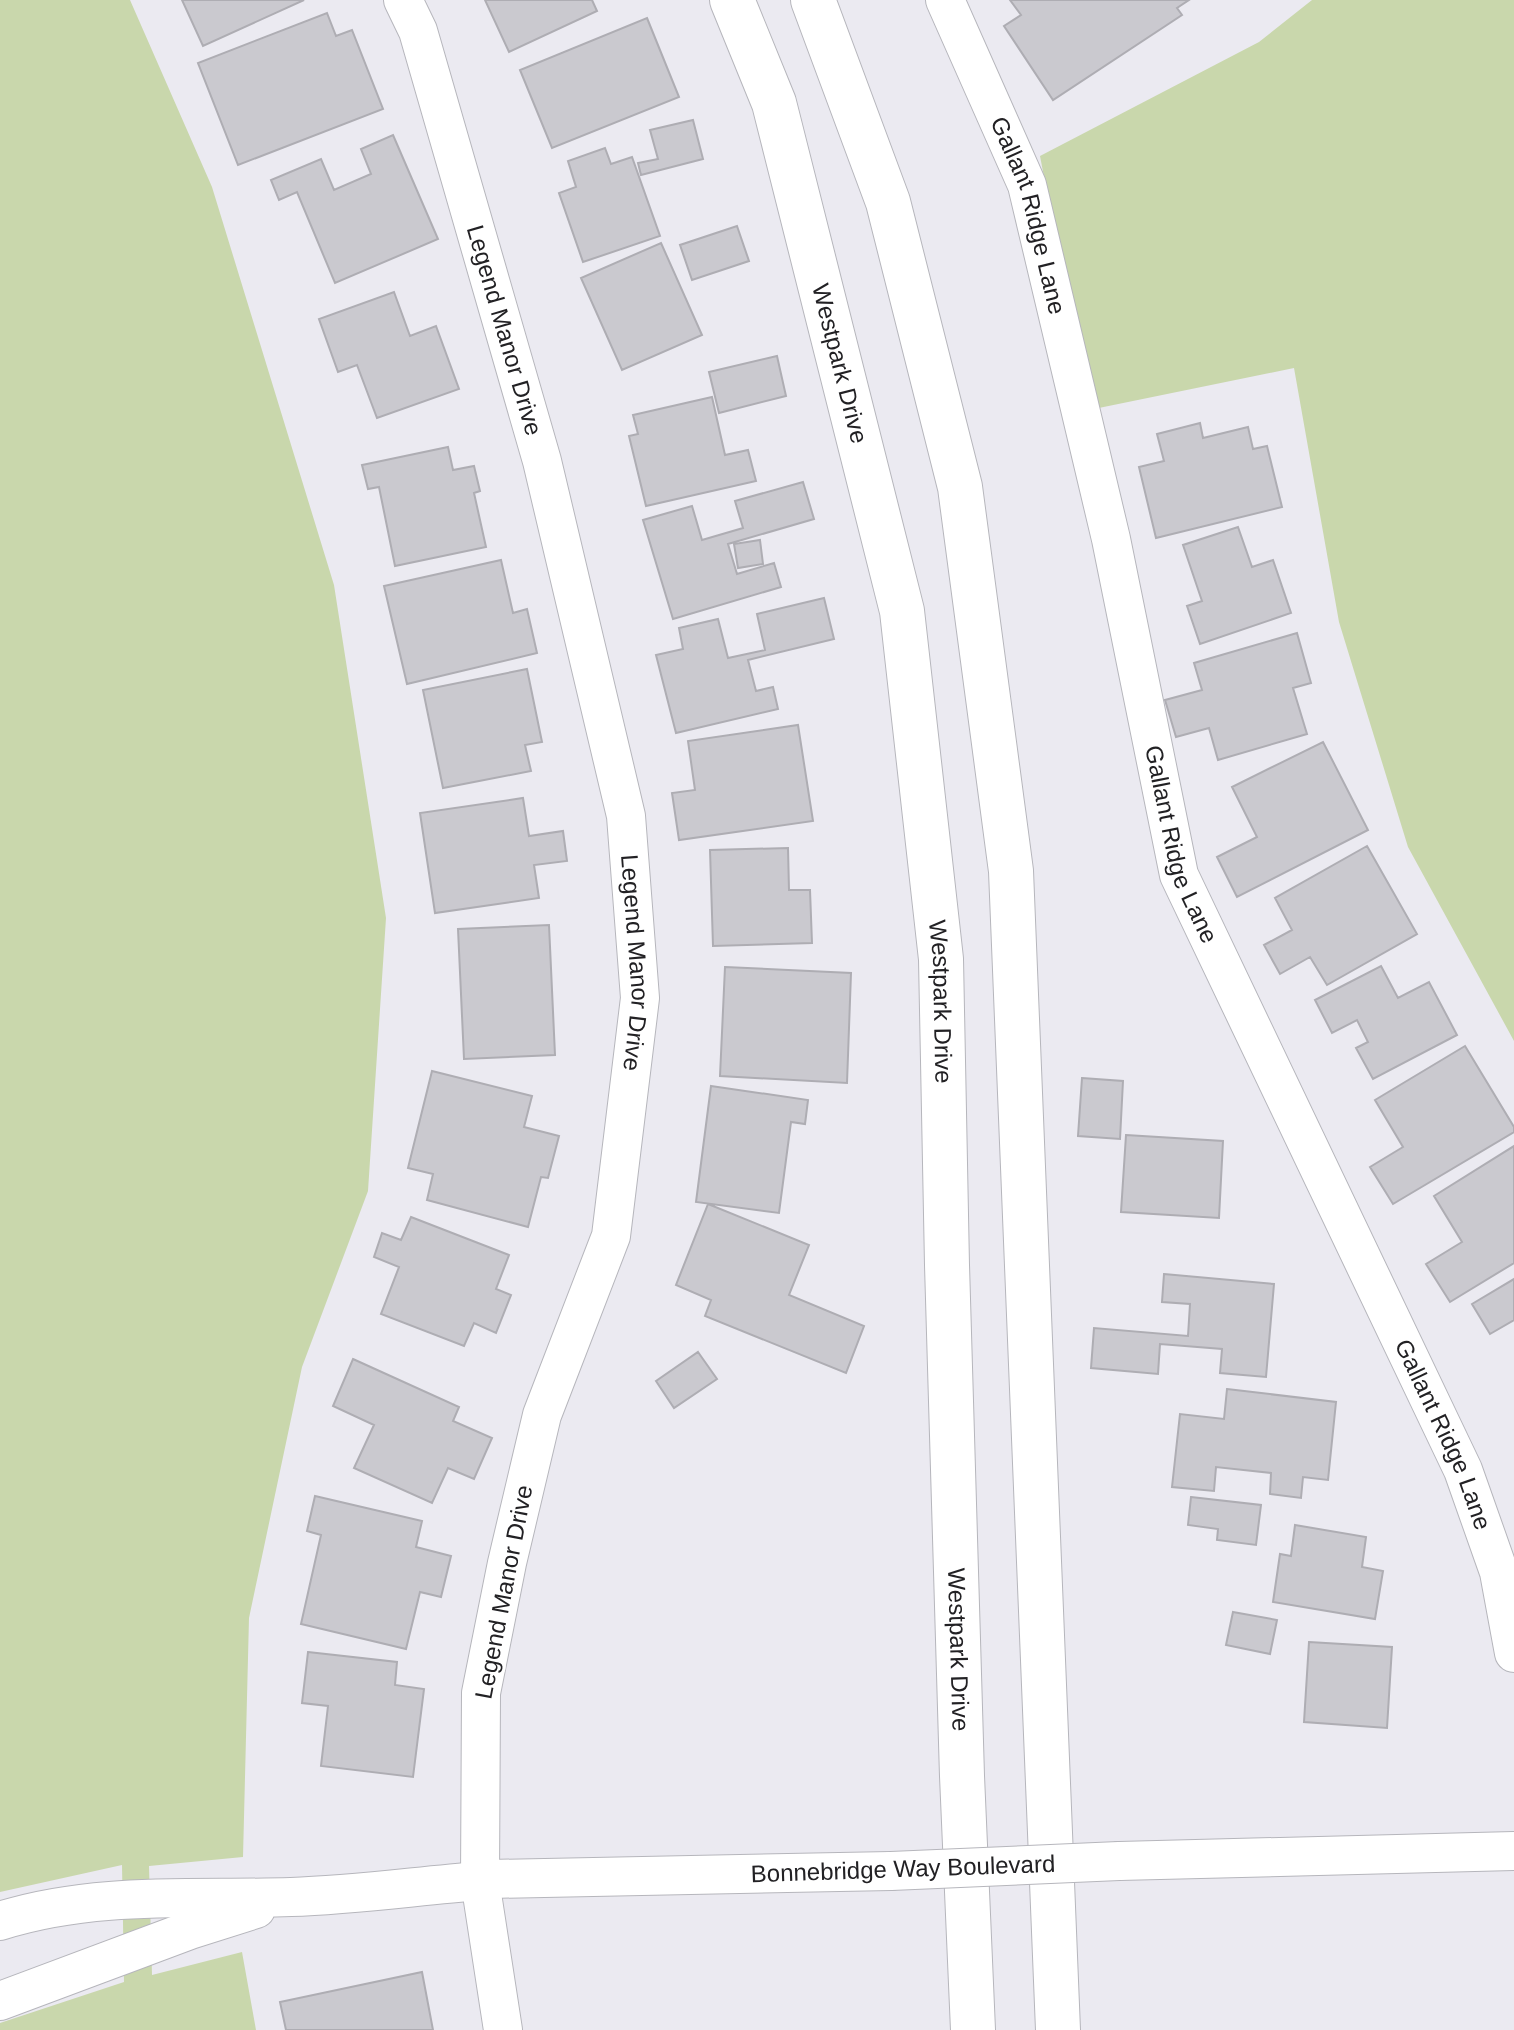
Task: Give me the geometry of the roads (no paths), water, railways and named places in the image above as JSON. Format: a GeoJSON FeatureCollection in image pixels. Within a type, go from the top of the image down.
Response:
{"type":"FeatureCollection","features":[{"type":"Feature","properties":{"kind":"main road","name":"Westpark Drive"},"geometry":{"type":"LineString","coordinates":[[732,0],[774,103],[902,611],[941,959],[960,1712],[973,2030]]}},
{"type":"Feature","properties":{"kind":"main road"},"geometry":{"type":"LineString","coordinates":[[813,0],[888,202],[960,487],[1011,871],[1058,2030]]}},
{"type":"Feature","properties":{"kind":"street","name":"Legend Manor Drive"},"geometry":{"type":"LineString","coordinates":[[403,0],[418,31],[542,461],[626,816],[640,998],[611,1236],[542,1415],[507,1563],[481,1693],[480,1881],[503,2030]]}},
{"type":"Feature","properties":{"kind":"street","name":"Gallant Ridge Lane"},"geometry":{"type":"LineString","coordinates":[[945,0],[1027,185],[1111,539],[1179,875],[1463,1470],[1499,1572],[1514,1653]]}},
{"type":"Feature","properties":{"kind":"street","name":"Bonnebridge Way Boulevard"},"geometry":{"type":"LineString","coordinates":[[0,1921],[36,1912],[135,1898],[293,1897],[490,1879],[891,1871],[1119,1861],[1514,1851]]}},
{"type":"Feature","properties":{"kind":"street","name":"Bonnebridge Way Boulevard"},"geometry":{"type":"LineString","coordinates":[[0,2001],[190,1930],[293,1897]]}}]}
